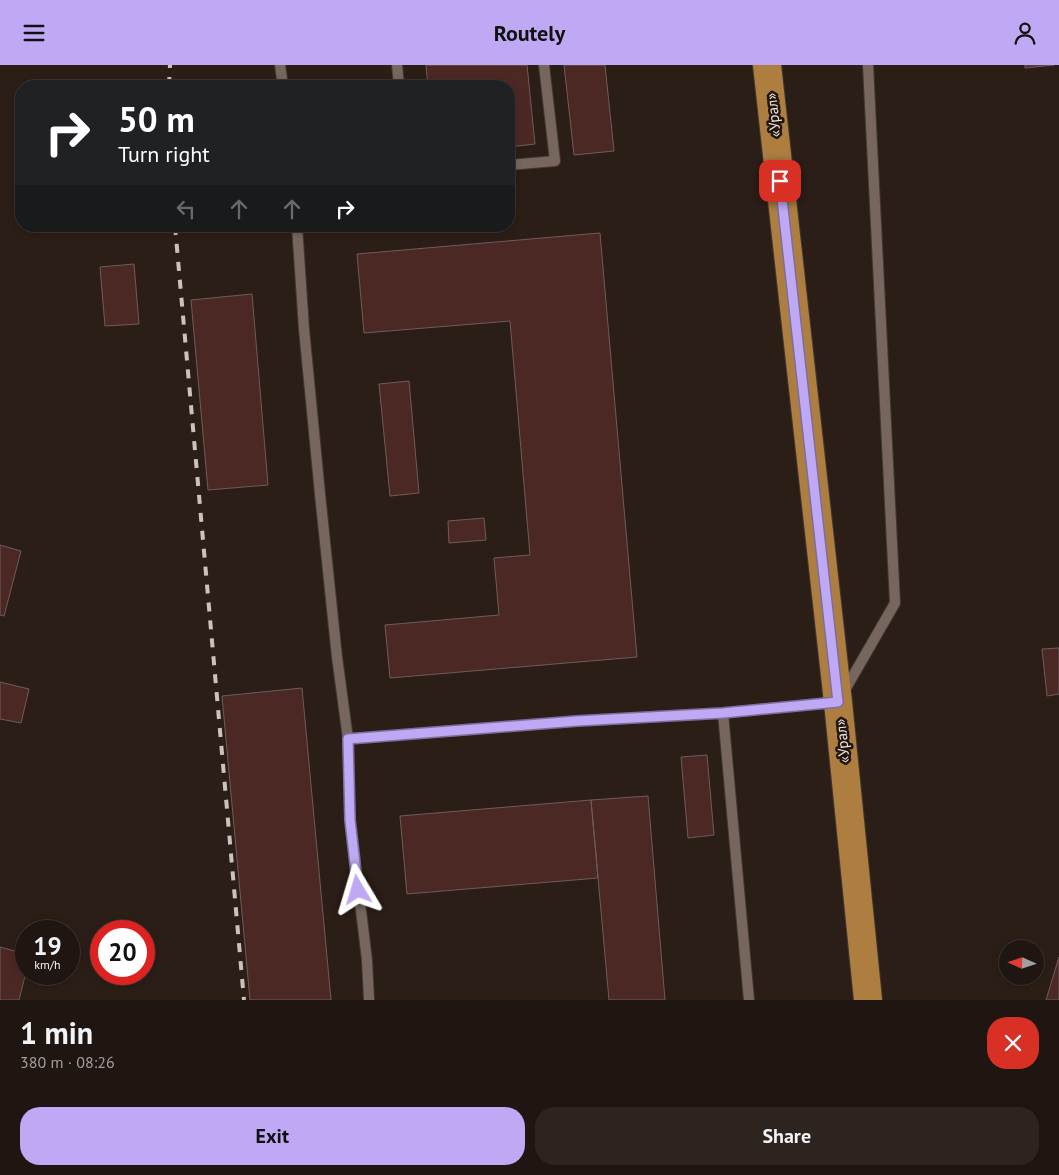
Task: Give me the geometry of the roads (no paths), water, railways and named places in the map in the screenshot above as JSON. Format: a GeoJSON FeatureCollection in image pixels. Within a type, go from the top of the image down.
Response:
{"type":"FeatureCollection","features":[{"type":"Feature","properties":{"kind":"highway","name":"«Урал»"},"geometry":{"type":"LineString","coordinates":[[767,65],[838,702],[868,1000]]}},
{"type":"Feature","properties":{"kind":"lane"},"geometry":{"type":"LineString","coordinates":[[280,65],[282,80]]}},
{"type":"Feature","properties":{"kind":"lane"},"geometry":{"type":"LineString","coordinates":[[397,65],[398,80]]}},
{"type":"Feature","properties":{"kind":"lane"},"geometry":{"type":"LineString","coordinates":[[515,164],[554,161],[544,65]]}},
{"type":"Feature","properties":{"kind":"lane"},"geometry":{"type":"LineString","coordinates":[[348,739],[577,721],[723,713],[838,702],[895,603],[868,65]]}},
{"type":"Feature","properties":{"kind":"lane"},"geometry":{"type":"LineString","coordinates":[[296,232],[319,484],[337,657],[348,739],[350,820],[367,960],[369,1000]]}},
{"type":"Feature","properties":{"kind":"lane"},"geometry":{"type":"LineString","coordinates":[[723,713],[749,1000]]}},
{"type":"Feature","properties":{"kind":"railway"},"geometry":{"type":"LineString","coordinates":[[169,80],[170,65]]}},
{"type":"Feature","properties":{"kind":"railway"},"geometry":{"type":"LineString","coordinates":[[176,232],[244,1000]]}}]}
